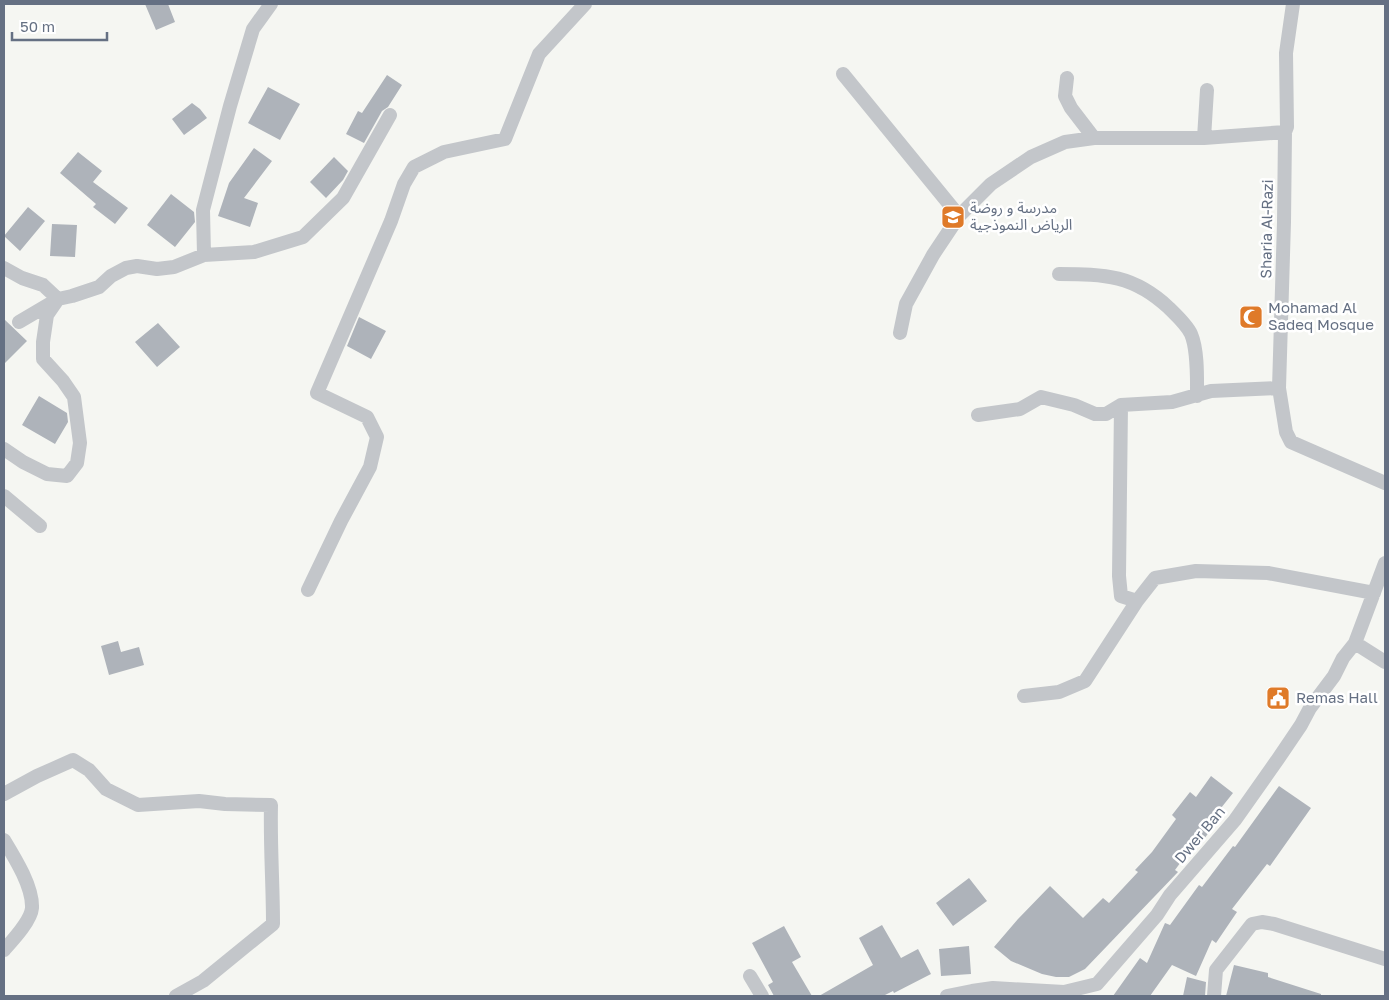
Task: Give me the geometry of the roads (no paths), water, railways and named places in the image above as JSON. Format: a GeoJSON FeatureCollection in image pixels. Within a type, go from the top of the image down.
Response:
{"type":"FeatureCollection","features":[{"type":"Feature","properties":{"kind":"street"},"geometry":{"type":"LineString","coordinates":[[204,255],[203,210],[230,106],[253,29],[271,4]]}},
{"type":"Feature","properties":{"kind":"street"},"geometry":{"type":"LineString","coordinates":[[308,590],[341,521],[370,467],[377,437],[367,417],[317,393],[404,184],[414,167],[444,152],[505,139],[539,54],[585,4]]}},
{"type":"Feature","properties":{"kind":"street","name":"Sharia Al-Razi"},"geometry":{"type":"LineString","coordinates":[[1293,4],[1286,53],[1287,127],[1285,132],[1279,388],[1286,432],[1291,442],[1385,483]]}},
{"type":"Feature","properties":{"kind":"street"},"geometry":{"type":"LineString","coordinates":[[843,74],[959,216]]}},
{"type":"Feature","properties":{"kind":"street"},"geometry":{"type":"LineString","coordinates":[[1067,78],[1065,96],[1070,108],[1094,138]]}},
{"type":"Feature","properties":{"kind":"street"},"geometry":{"type":"LineString","coordinates":[[1204,138],[1207,90]]}},
{"type":"Feature","properties":{"kind":"street"},"geometry":{"type":"LineString","coordinates":[[20,322],[58,298],[72,296],[99,287],[111,276],[126,268],[137,266],[157,269],[174,267],[204,255],[254,252],[303,237],[343,198],[390,115]]}},
{"type":"Feature","properties":{"kind":"street"},"geometry":{"type":"LineString","coordinates":[[900,333],[906,304],[933,255],[959,216],[991,184],[1031,157],[1066,142],[1094,138],[1204,138],[1285,132]]}},
{"type":"Feature","properties":{"kind":"street"},"geometry":{"type":"LineString","coordinates":[[4,268],[22,278],[44,285],[58,298]]}},
{"type":"Feature","properties":{"kind":"street"},"geometry":{"type":"LineString","coordinates":[[1059,274],[1110,276],[1154,294],[1176,315],[1191,334],[1196,360],[1197,396]]}},
{"type":"Feature","properties":{"kind":"street"},"geometry":{"type":"LineString","coordinates":[[4,448],[24,462],[47,474],[67,476],[77,463],[80,443],[74,397],[63,380],[42,359],[42,342],[47,315],[58,298]]}},
{"type":"Feature","properties":{"kind":"street"},"geometry":{"type":"LineString","coordinates":[[978,416],[1020,409],[1041,397],[1074,405],[1095,414],[1106,414],[1121,405],[1172,402],[1211,391],[1279,388]]}},
{"type":"Feature","properties":{"kind":"street"},"geometry":{"type":"LineString","coordinates":[[1121,405],[1120,586],[1121,596],[1138,602]]}},
{"type":"Feature","properties":{"kind":"street"},"geometry":{"type":"LineString","coordinates":[[4,496],[40,526]]}},
{"type":"Feature","properties":{"kind":"street","name":"Dwer Ban"},"geometry":{"type":"LineString","coordinates":[[947,996],[993,988],[1064,992],[1096,990],[1170,895],[1235,820],[1278,759],[1355,642],[1385,564]]}},
{"type":"Feature","properties":{"kind":"street"},"geometry":{"type":"LineString","coordinates":[[1024,696],[1060,692],[1085,681],[1156,578],[1196,571],[1268,574],[1374,593]]}},
{"type":"Feature","properties":{"kind":"street"},"geometry":{"type":"LineString","coordinates":[[1355,642],[1385,662]]}},
{"type":"Feature","properties":{"kind":"street"},"geometry":{"type":"LineString","coordinates":[[4,794],[37,776],[73,760],[89,770],[106,789],[138,805],[199,801],[225,804],[271,805],[270,847],[273,885],[273,924],[203,981],[176,996]]}},
{"type":"Feature","properties":{"kind":"street"},"geometry":{"type":"LineString","coordinates":[[4,840],[30,890],[32,910],[19,934],[4,950]]}},
{"type":"Feature","properties":{"kind":"street"},"geometry":{"type":"LineString","coordinates":[[1214,996],[1216,970],[1252,924],[1262,922],[1274,924],[1385,959]]}},
{"type":"Feature","properties":{"kind":"street"},"geometry":{"type":"LineString","coordinates":[[750,976],[762,996]]}},
{"type":"Feature","properties":{"kind":"place","name":"مدرسة و روضة الرياض النموذجية"},"geometry":{"type":"Point","coordinates":[953,217]}},
{"type":"Feature","properties":{"kind":"place","name":"Mohamad Al Sadeq Mosque"},"geometry":{"type":"Point","coordinates":[1251,317]}},
{"type":"Feature","properties":{"kind":"place","name":"Remas Hall"},"geometry":{"type":"Point","coordinates":[1278,698]}}]}
